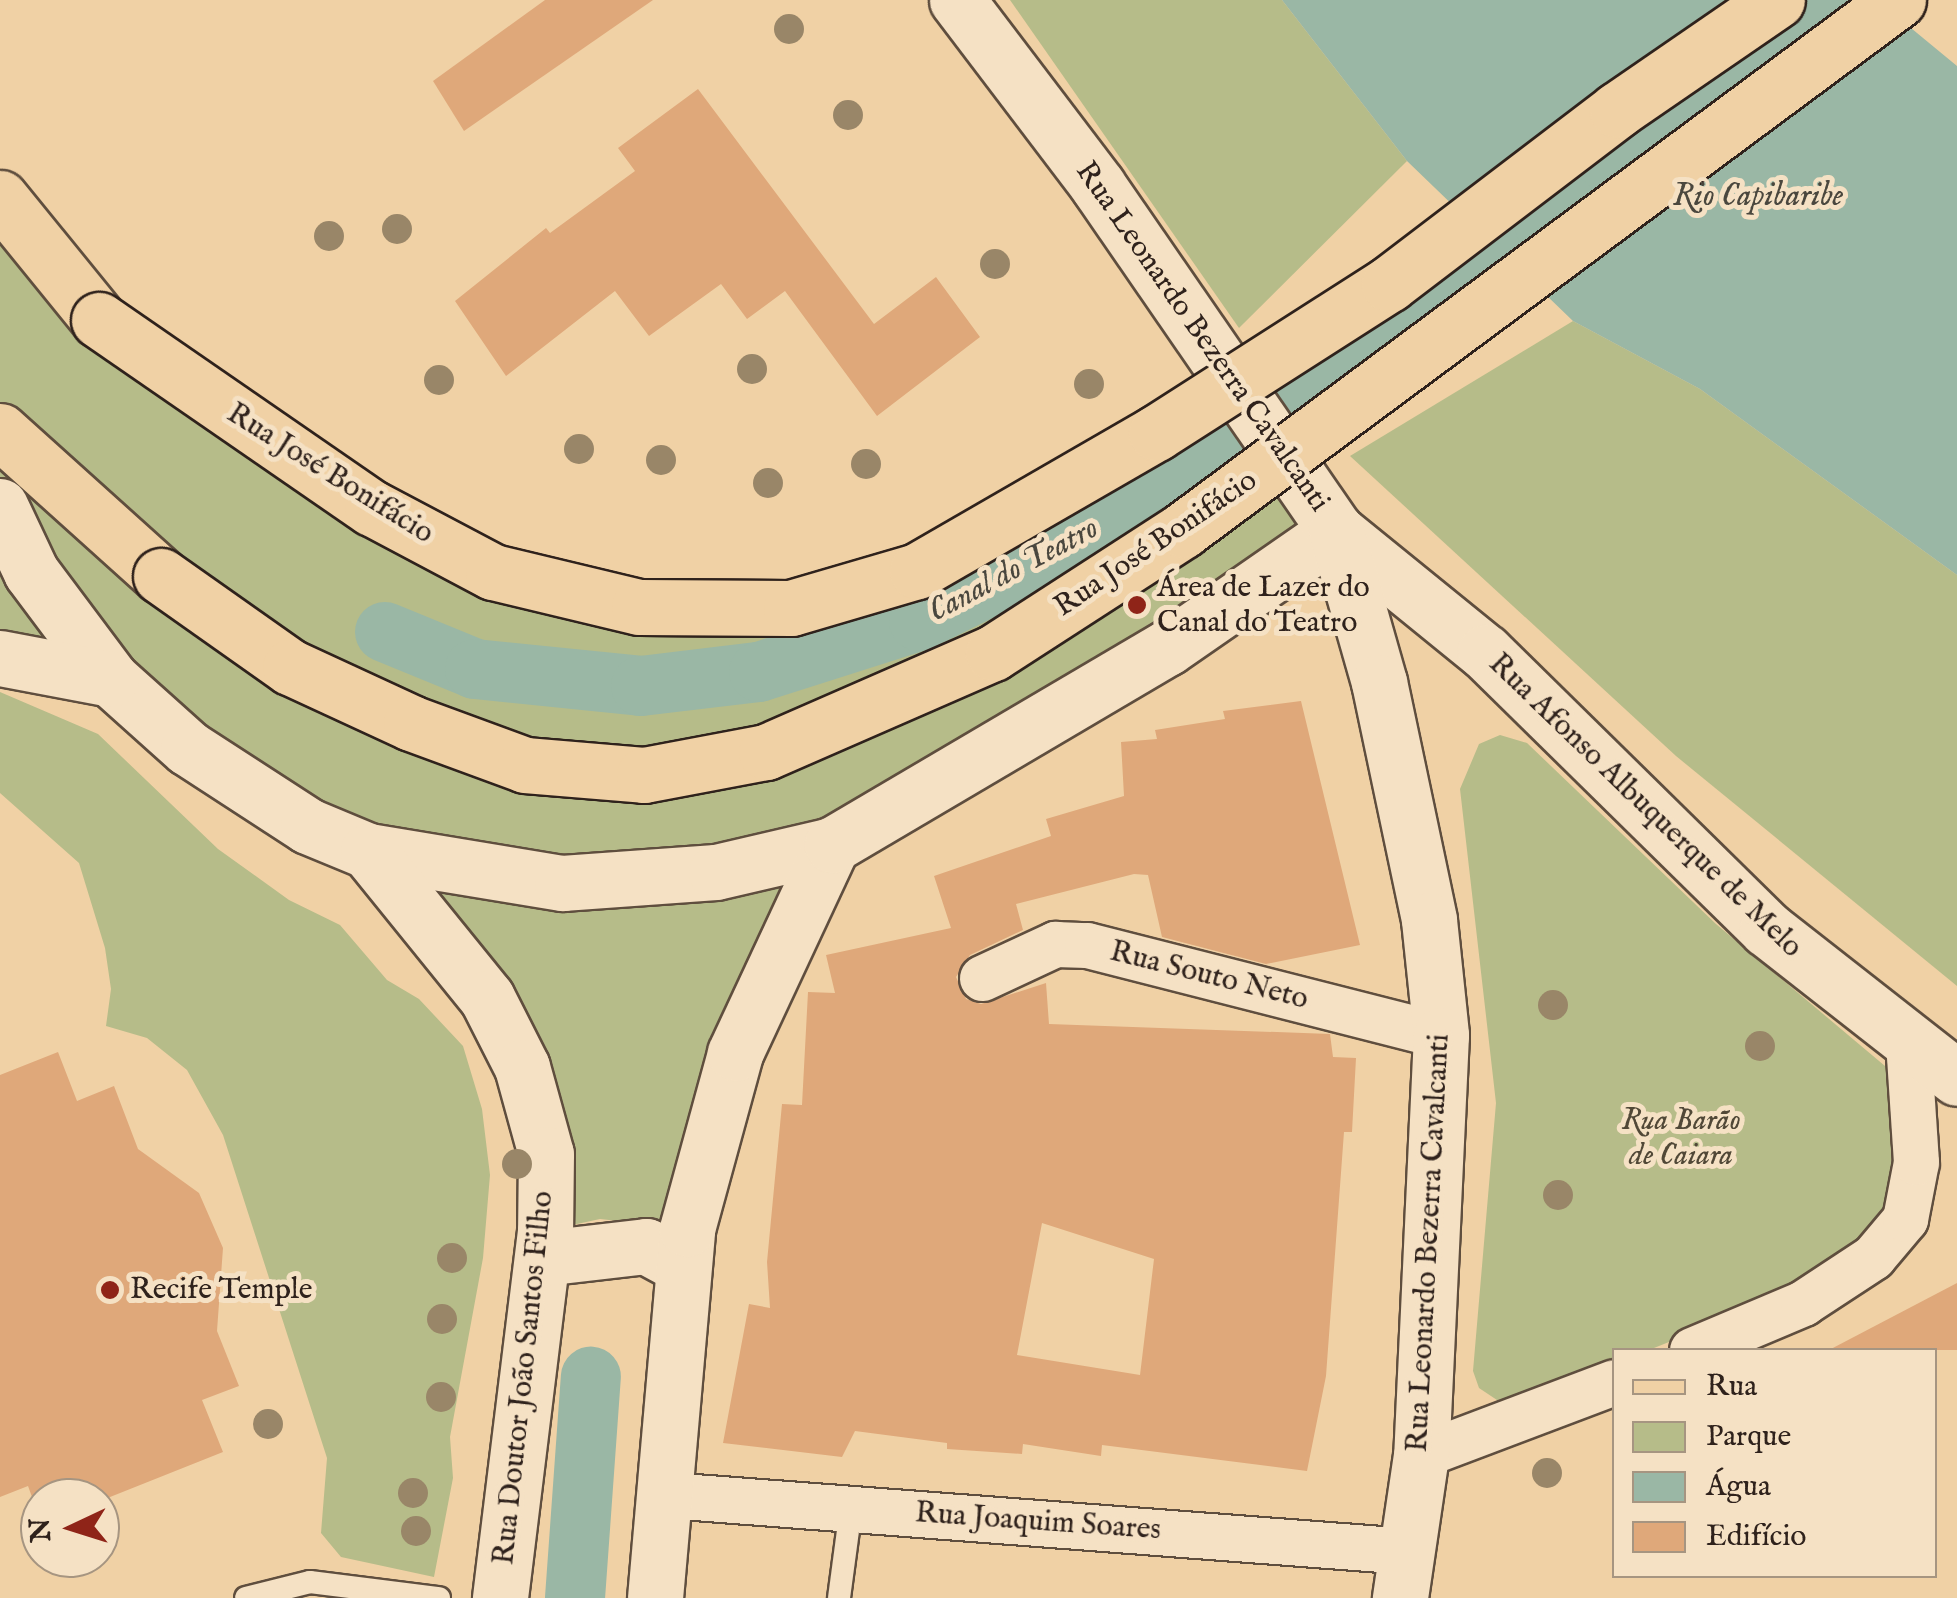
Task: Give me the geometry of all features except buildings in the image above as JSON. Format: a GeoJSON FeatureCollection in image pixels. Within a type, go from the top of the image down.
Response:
{"type":"FeatureCollection","features":[{"type":"Feature","properties":{"kind":"main road","name":"Rua José Bonifácio"},"geometry":{"type":"LineString","coordinates":[[98,320],[372,508],[492,572],[639,607],[791,608],[917,570],[1156,432],[1390,284],[1617,110],[1777,0]]}},
{"type":"Feature","properties":{"kind":"main road","name":"Rua José Bonifácio"},"geometry":{"type":"LineString","coordinates":[[0,431],[162,576],[290,667],[411,724],[525,765],[644,775],[766,752],[993,653],[1184,530],[1898,0]]}},
{"type":"Feature","properties":{"kind":"main road"},"geometry":{"type":"LineString","coordinates":[[0,198],[98,320]]}},
{"type":"Feature","properties":{"kind":"main road"},"geometry":{"type":"LineString","coordinates":[[0,238],[98,320]]}},
{"type":"Feature","properties":{"kind":"street","name":"Rua Leonardo Bezerra Cavalcanti"},"geometry":{"type":"LineString","coordinates":[[958,0],[1098,186],[1336,531],[1410,816],[1441,1035],[1420,1455],[1404,1575]]}},
{"type":"Feature","properties":{"kind":"street"},"geometry":{"type":"LineString","coordinates":[[0,506],[31,572],[111,680],[203,758],[308,826],[368,850],[562,883],[716,872],[832,845],[1167,648],[1336,531]]}},
{"type":"Feature","properties":{"kind":"street","name":"Rua Afonso Albuquerque de Melo"},"geometry":{"type":"LineString","coordinates":[[1336,531],[1485,652],[1767,930],[1957,1078]]}},
{"type":"Feature","properties":{"kind":"street"},"geometry":{"type":"LineString","coordinates":[[0,658],[111,680]]}},
{"type":"Feature","properties":{"kind":"street"},"geometry":{"type":"LineString","coordinates":[[655,1598],[668,1495],[683,1266],[735,1053],[768,970],[832,845]]}},
{"type":"Feature","properties":{"kind":"street","name":"Rua Doutor João Santos Filho"},"geometry":{"type":"LineString","coordinates":[[368,850],[487,998],[522,1067],[546,1154],[542,1258],[500,1598]]}},
{"type":"Feature","properties":{"kind":"street","name":"Rua Souto Neto"},"geometry":{"type":"LineString","coordinates":[[982,978],[1055,944],[1087,946],[1441,1035]]}},
{"type":"Feature","properties":{"kind":"street"},"geometry":{"type":"LineString","coordinates":[[1697,1348],[1803,1303],[1873,1257],[1905,1219],[1916,1162],[1908,1041]]}},
{"type":"Feature","properties":{"kind":"street"},"geometry":{"type":"LineString","coordinates":[[542,1258],[646,1246],[683,1266]]}},
{"type":"Feature","properties":{"kind":"street"},"geometry":{"type":"LineString","coordinates":[[1420,1455],[1612,1383]]}},
{"type":"Feature","properties":{"kind":"street","name":"Rua Joaquim Soares"},"geometry":{"type":"LineString","coordinates":[[668,1495],[851,1508],[1404,1575]]}},
{"type":"Feature","properties":{"kind":"lane"},"geometry":{"type":"LineString","coordinates":[[840,1598],[851,1508]]}},
{"type":"Feature","properties":{"kind":"lane"},"geometry":{"type":"LineString","coordinates":[[246,1598],[310,1582],[439,1598]]}},
{"type":"Feature","properties":{"kind":"green space"},"geometry":{"type":"Polygon","coordinates":[[[1010,0],[1282,0],[1407,161],[1239,328],[1010,0]]]}},
{"type":"Feature","properties":{"kind":"green space"},"geometry":{"type":"Polygon","coordinates":[[[0,238],[493,572],[791,608],[1156,433],[1255,412],[1336,531],[832,845],[682,1228],[600,1219],[545,1231],[521,1067],[368,851],[111,679],[0,658],[0,238]]]}},
{"type":"Feature","properties":{"kind":"green space"},"geometry":{"type":"Polygon","coordinates":[[[1573,321],[1700,389],[1957,575],[1957,986],[1676,756],[1350,456],[1573,321]]]}},
{"type":"Feature","properties":{"kind":"green space"},"geometry":{"type":"Polygon","coordinates":[[[0,692],[98,734],[218,849],[289,900],[340,925],[387,980],[419,999],[463,1046],[482,1109],[490,1175],[483,1258],[450,1437],[453,1478],[434,1577],[341,1557],[321,1533],[327,1458],[223,1135],[187,1070],[147,1038],[106,1026],[111,989],[105,948],[79,863],[0,793],[0,692]]]}},
{"type":"Feature","properties":{"kind":"green space","name":"Rua Barão de Caiara"},"geometry":{"type":"Polygon","coordinates":[[[1500,735],[1527,743],[1716,924],[1910,1087],[1917,1171],[1844,1272],[1654,1348],[1612,1348],[1612,1365],[1500,1402],[1479,1388],[1473,1371],[1496,1103],[1460,789],[1479,744],[1500,735]]]}},
{"type":"Feature","properties":{"kind":"water","name":"Rio Capibaribe"},"geometry":{"type":"Polygon","coordinates":[[[1282,0],[1877,0],[1957,66],[1957,575],[1700,389],[1573,321],[1407,161],[1282,0]]]}},
{"type":"Feature","properties":{"kind":"waterway","name":"Canal do Teatro"},"geometry":{"type":"LineString","coordinates":[[385,632],[475,669],[641,686],[759,672],[919,621],[1089,537],[1255,412],[1545,226],[1567,205]]}},
{"type":"Feature","properties":{"kind":"waterway"},"geometry":{"type":"LineString","coordinates":[[575,1598],[591,1377]]}},
{"type":"Feature","properties":{"kind":"place","name":"Área de Lazer do Canal do Teatro"},"geometry":{"type":"Point","coordinates":[1137,605]}},
{"type":"Feature","properties":{"kind":"place","name":"Recife Temple"},"geometry":{"type":"Point","coordinates":[110,1290]}}]}
